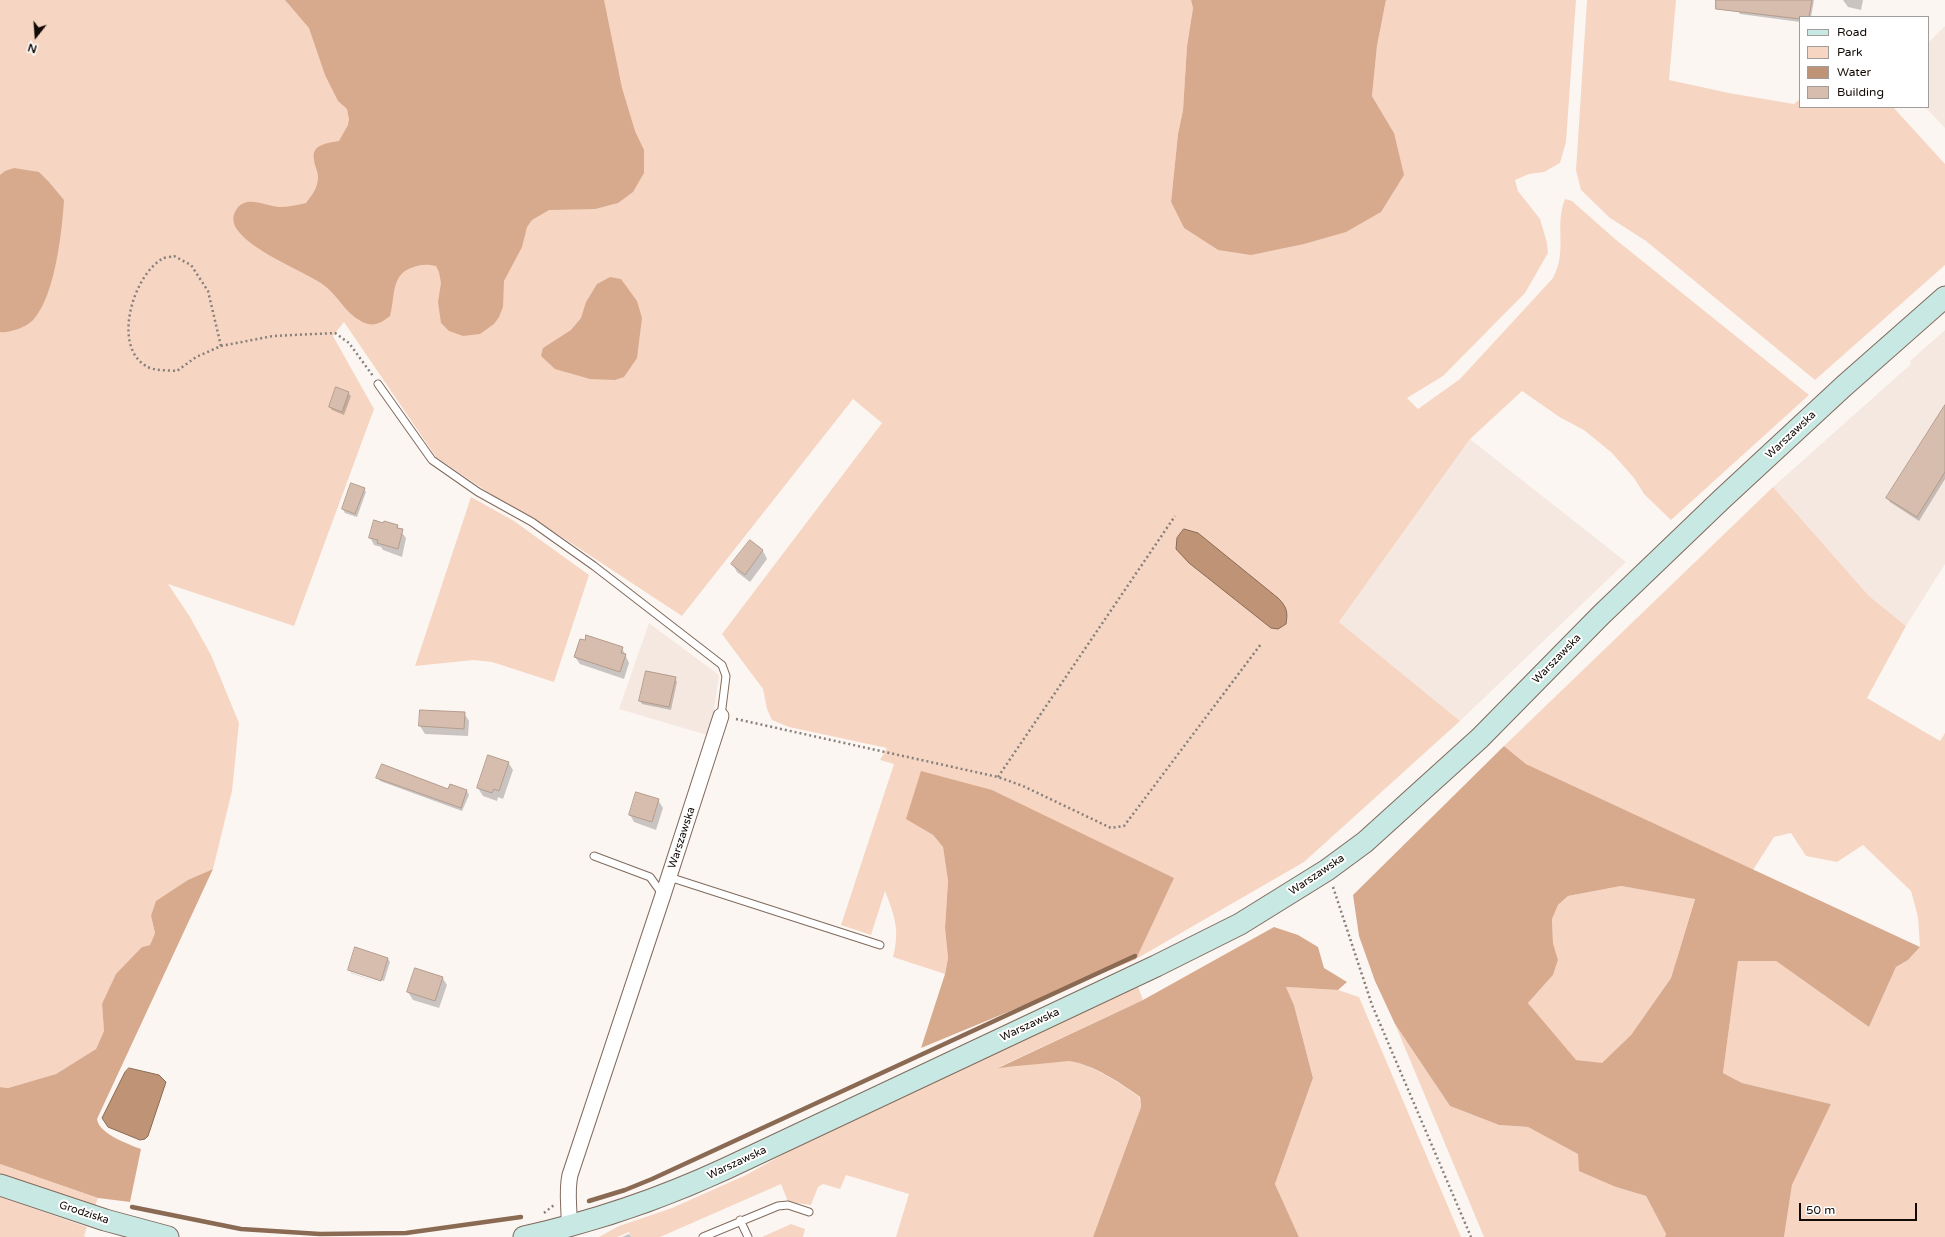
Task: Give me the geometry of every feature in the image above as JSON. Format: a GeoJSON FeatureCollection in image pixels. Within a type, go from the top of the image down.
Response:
{"type":"FeatureCollection","features":[{"type":"Feature","properties":{"kind":"main road","name":"Warszawska"},"geometry":{"type":"LineString","coordinates":[[567,1233],[651,1201],[725,1169],[1156,966],[1240,924],[1327,870],[1365,842],[1474,744],[1601,615],[1722,499],[1844,386],[1945,297]]}},
{"type":"Feature","properties":{"kind":"main road","name":"Grodziska"},"geometry":{"type":"LineString","coordinates":[[0,1185],[105,1220],[168,1237]]}},
{"type":"Feature","properties":{"kind":"main road"},"geometry":{"type":"LineString","coordinates":[[524,1237],[567,1233]]}},
{"type":"Feature","properties":{"kind":"street","name":"Warszawska"},"geometry":{"type":"LineString","coordinates":[[567,1233],[570,1209],[568,1188],[572,1168],[721,716]]}},
{"type":"Feature","properties":{"kind":"lane","name":"Warszawska"},"geometry":{"type":"LineString","coordinates":[[378,384],[432,460],[478,492],[538,526],[594,566],[722,665],[726,676],[721,716]]}},
{"type":"Feature","properties":{"kind":"lane"},"geometry":{"type":"LineString","coordinates":[[594,856],[650,877],[663,895]]}},
{"type":"Feature","properties":{"kind":"lane"},"geometry":{"type":"LineString","coordinates":[[669,877],[880,945]]}},
{"type":"Feature","properties":{"kind":"lane"},"geometry":{"type":"LineString","coordinates":[[703,1237],[740,1220],[784,1205],[809,1212]]}},
{"type":"Feature","properties":{"kind":"lane"},"geometry":{"type":"LineString","coordinates":[[740,1220],[748,1237]]}},
{"type":"Feature","properties":{"kind":"path"},"geometry":{"type":"LineString","coordinates":[[221,346],[208,291],[191,266],[174,256],[162,259],[148,273],[134,296],[128,330],[134,355],[147,367],[176,371],[196,357],[221,346],[273,336],[335,333],[349,343],[378,384]]}},
{"type":"Feature","properties":{"kind":"path"},"geometry":{"type":"LineString","coordinates":[[998,777],[1175,516]]}},
{"type":"Feature","properties":{"kind":"path"},"geometry":{"type":"LineString","coordinates":[[721,716],[998,777],[1023,786],[1111,828],[1124,826],[1261,644]]}},
{"type":"Feature","properties":{"kind":"path"},"geometry":{"type":"LineString","coordinates":[[1327,870],[1372,1005],[1471,1237]]}},
{"type":"Feature","properties":{"kind":"path"},"geometry":{"type":"LineString","coordinates":[[539,1216],[554,1205],[568,1188]]}},
{"type":"Feature","properties":{"kind":"shaded area"},"geometry":{"type":"Polygon","coordinates":[[[285,0],[604,0],[622,88],[635,131],[644,150],[644,173],[633,192],[618,203],[595,209],[549,210],[532,220],[527,227],[522,247],[504,281],[503,307],[499,317],[494,324],[480,334],[463,336],[449,331],[441,323],[438,302],[441,283],[439,272],[436,266],[429,265],[411,268],[400,276],[395,288],[390,316],[375,324],[369,324],[358,320],[325,286],[268,255],[240,234],[234,223],[235,212],[239,206],[244,203],[255,202],[279,207],[306,203],[314,191],[318,181],[314,161],[315,150],[322,145],[339,141],[348,125],[349,119],[347,109],[338,101],[325,75],[309,28],[285,0]]]}},
{"type":"Feature","properties":{"kind":"shaded area"},"geometry":{"type":"Polygon","coordinates":[[[1191,0],[1386,0],[1377,46],[1372,96],[1394,133],[1404,175],[1381,212],[1346,232],[1304,244],[1251,255],[1218,250],[1184,228],[1171,202],[1178,134],[1183,110],[1187,46],[1193,8],[1191,0]]]}},
{"type":"Feature","properties":{"kind":"shaded area"},"geometry":{"type":"Polygon","coordinates":[[[1945,26],[1945,128],[1926,108],[1929,108],[1929,42],[1945,26]]]}},
{"type":"Feature","properties":{"kind":"shaded area"},"geometry":{"type":"Polygon","coordinates":[[[14,168],[39,172],[64,200],[56,262],[47,295],[41,308],[34,319],[23,327],[6,332],[0,332],[0,175],[5,171],[14,168]]]}},
{"type":"Feature","properties":{"kind":"shaded area"},"geometry":{"type":"Polygon","coordinates":[[[610,277],[621,279],[637,301],[642,318],[637,358],[624,377],[615,380],[590,379],[555,369],[541,356],[543,348],[571,330],[581,318],[586,302],[597,284],[610,277]]]}},
{"type":"Feature","properties":{"kind":"shaded area"},"geometry":{"type":"Polygon","coordinates":[[[1945,330],[1945,564],[1906,626],[1869,596],[1773,487],[1911,364],[1910,361],[1945,330]]]}},
{"type":"Feature","properties":{"kind":"shaded area"},"geometry":{"type":"Polygon","coordinates":[[[1470,439],[1626,562],[1460,721],[1339,622],[1470,439]]]}},
{"type":"Feature","properties":{"kind":"shaded area"},"geometry":{"type":"Polygon","coordinates":[[[649,623],[719,675],[714,711],[707,735],[619,709],[649,623]]]}},
{"type":"Feature","properties":{"kind":"shaded area"},"geometry":{"type":"Polygon","coordinates":[[[1504,746],[1526,764],[1920,947],[1908,960],[1896,967],[1869,1027],[1776,961],[1738,961],[1723,1073],[1742,1083],[1831,1104],[1792,1185],[1784,1237],[1665,1237],[1666,1234],[1646,1196],[1616,1187],[1579,1171],[1578,1154],[1528,1127],[1499,1125],[1450,1106],[1395,1024],[1375,981],[1359,936],[1353,895],[1504,746]],[[1621,886],[1568,896],[1558,905],[1552,919],[1553,943],[1558,960],[1553,975],[1528,1003],[1576,1060],[1602,1063],[1631,1035],[1671,978],[1695,899],[1621,886]]]}},
{"type":"Feature","properties":{"kind":"shaded area"},"geometry":{"type":"Polygon","coordinates":[[[921,771],[992,790],[1174,878],[1136,959],[921,1048],[945,974],[948,958],[945,928],[948,881],[943,847],[933,835],[906,819],[921,771]]]}},
{"type":"Feature","properties":{"kind":"shaded area"},"geometry":{"type":"Polygon","coordinates":[[[213,869],[97,1119],[99,1124],[108,1134],[141,1149],[130,1202],[98,1198],[0,1164],[0,1087],[8,1088],[56,1074],[96,1049],[104,1031],[102,1004],[116,974],[142,947],[150,945],[155,933],[151,916],[156,901],[188,880],[213,869]]]}},
{"type":"Feature","properties":{"kind":"shaded area"},"geometry":{"type":"Polygon","coordinates":[[[1274,927],[1298,935],[1318,947],[1324,968],[1347,982],[1338,990],[1286,987],[1294,1005],[1313,1078],[1275,1184],[1299,1237],[1093,1237],[1141,1107],[1140,1097],[1097,1070],[1069,1061],[998,1068],[1143,1000],[1274,927]]]}},
{"type":"Feature","properties":{"kind":"green space"},"geometry":{"type":"Polygon","coordinates":[[[0,0],[1191,0],[1193,8],[1187,46],[1183,110],[1178,134],[1171,202],[1184,228],[1218,250],[1394,133],[1372,96],[1377,46],[1386,0],[1576,0],[1566,142],[1560,163],[1544,172],[1529,174],[1515,180],[1518,191],[1540,219],[1547,243],[1548,253],[1525,293],[1443,376],[1407,398],[1418,409],[1460,379],[1553,278],[1560,258],[1561,219],[1565,199],[1572,201],[1615,239],[1809,395],[1671,520],[1644,494],[1634,478],[1612,453],[1584,430],[1561,418],[1522,391],[1470,439],[1339,622],[1460,721],[1304,862],[1136,959],[1173,877],[907,819],[933,835],[943,847],[948,881],[945,928],[948,958],[945,974],[893,957],[896,931],[894,916],[885,891],[871,935],[841,925],[894,764],[880,760],[887,748],[789,727],[772,720],[767,709],[763,689],[722,634],[882,423],[853,399],[682,616],[536,520],[505,504],[436,457],[344,322],[333,336],[374,409],[294,626],[168,584],[190,617],[211,655],[239,723],[232,791],[213,869],[177,888],[151,916],[155,933],[150,945],[142,947],[102,1004],[104,1031],[96,1049],[56,1074],[8,1088],[0,1087],[0,0]]]}},
{"type":"Feature","properties":{"kind":"green space"},"geometry":{"type":"Polygon","coordinates":[[[1587,0],[1676,0],[1669,80],[1729,93],[1794,104],[1799,100],[1799,108],[1894,108],[1945,164],[1945,265],[1815,380],[1646,241],[1610,218],[1581,190],[1576,170],[1587,0]]]}},
{"type":"Feature","properties":{"kind":"green space"},"geometry":{"type":"Polygon","coordinates":[[[1773,487],[1869,596],[1906,626],[1867,698],[1940,741],[1945,733],[1945,1237],[1784,1237],[1792,1185],[1831,1104],[1742,1083],[1723,1073],[1738,960],[1776,961],[1869,1027],[1896,967],[1908,960],[1920,947],[1918,917],[1911,891],[1863,845],[1837,862],[1806,856],[1791,833],[1774,837],[1753,870],[1526,764],[1504,746],[1773,487]]]}},
{"type":"Feature","properties":{"kind":"green space"},"geometry":{"type":"Polygon","coordinates":[[[471,497],[514,521],[589,575],[554,682],[492,662],[474,660],[415,666],[471,497]]]}},
{"type":"Feature","properties":{"kind":"green space"},"geometry":{"type":"Polygon","coordinates":[[[1621,886],[1695,898],[1671,978],[1631,1035],[1602,1064],[1575,1060],[1528,1003],[1553,975],[1558,960],[1553,943],[1552,919],[1558,905],[1568,896],[1621,886]]]}},
{"type":"Feature","properties":{"kind":"green space"},"geometry":{"type":"Polygon","coordinates":[[[1138,987],[1143,1000],[999,1067],[1060,1061],[1076,1062],[1095,1069],[1139,1097],[1141,1107],[1093,1237],[896,1237],[909,1194],[846,1175],[840,1189],[823,1184],[818,1187],[811,1205],[788,1202],[781,1184],[660,1237],[631,1237],[629,1232],[617,1237],[599,1237],[619,1226],[672,1208],[746,1175],[802,1144],[1138,987]]]}},
{"type":"Feature","properties":{"kind":"green space"},"geometry":{"type":"Polygon","coordinates":[[[1286,987],[1338,990],[1359,997],[1461,1237],[1299,1237],[1275,1184],[1313,1078],[1294,1005],[1286,987]]]}},
{"type":"Feature","properties":{"kind":"green space"},"geometry":{"type":"Polygon","coordinates":[[[1395,1024],[1450,1106],[1499,1125],[1528,1127],[1579,1154],[1616,1187],[1646,1196],[1666,1234],[1665,1237],[1484,1237],[1395,1024]]]}},
{"type":"Feature","properties":{"kind":"green space"},"geometry":{"type":"Polygon","coordinates":[[[0,1164],[98,1198],[95,1206],[0,1174],[0,1164]]]}},
{"type":"Feature","properties":{"kind":"green space"},"geometry":{"type":"Polygon","coordinates":[[[0,1197],[87,1227],[84,1236],[86,1237],[0,1237],[0,1197]]]}},
{"type":"Feature","properties":{"kind":"green space"},"geometry":{"type":"Polygon","coordinates":[[[791,1224],[805,1229],[803,1237],[762,1237],[791,1224]]]}},
{"type":"Feature","properties":{"kind":"water"},"geometry":{"type":"Polygon","coordinates":[[[1184,529],[1198,533],[1278,598],[1286,610],[1286,624],[1278,629],[1271,628],[1189,563],[1176,549],[1177,538],[1184,529]]]}},
{"type":"Feature","properties":{"kind":"water"},"geometry":{"type":"Polygon","coordinates":[[[129,1068],[159,1075],[166,1082],[148,1136],[145,1139],[140,1140],[108,1127],[102,1118],[125,1072],[129,1068]]]}},
{"type":"Feature","properties":{"kind":"building"},"geometry":{"type":"Polygon","coordinates":[[[1716,0],[1812,0],[1809,16],[1799,16],[1799,19],[1716,9],[1716,0]]]}},
{"type":"Feature","properties":{"kind":"building"},"geometry":{"type":"Polygon","coordinates":[[[336,387],[349,392],[342,412],[329,407],[336,387]]]}},
{"type":"Feature","properties":{"kind":"building"},"geometry":{"type":"Polygon","coordinates":[[[1945,405],[1945,472],[1917,517],[1886,498],[1945,405]]]}},
{"type":"Feature","properties":{"kind":"building"},"geometry":{"type":"Polygon","coordinates":[[[351,483],[365,488],[355,514],[342,509],[351,483]]]}},
{"type":"Feature","properties":{"kind":"building"},"geometry":{"type":"Polygon","coordinates":[[[374,520],[398,525],[397,528],[403,529],[398,549],[377,543],[378,540],[369,538],[374,520]]]}},
{"type":"Feature","properties":{"kind":"building"},"geometry":{"type":"Polygon","coordinates":[[[750,540],[763,550],[745,575],[731,564],[750,540]]]}},
{"type":"Feature","properties":{"kind":"building"},"geometry":{"type":"Polygon","coordinates":[[[586,635],[623,647],[621,653],[626,654],[620,672],[574,657],[580,639],[585,640],[586,635]]]}},
{"type":"Feature","properties":{"kind":"building"},"geometry":{"type":"Polygon","coordinates":[[[646,671],[676,677],[669,707],[639,701],[646,671]]]}},
{"type":"Feature","properties":{"kind":"building"},"geometry":{"type":"Polygon","coordinates":[[[420,710],[465,712],[464,729],[419,726],[420,710]]]}},
{"type":"Feature","properties":{"kind":"building"},"geometry":{"type":"Polygon","coordinates":[[[488,755],[509,762],[499,791],[494,789],[492,793],[477,788],[488,755]]]}},
{"type":"Feature","properties":{"kind":"building"},"geometry":{"type":"Polygon","coordinates":[[[382,764],[448,789],[450,784],[467,790],[461,808],[376,778],[382,764]]]}},
{"type":"Feature","properties":{"kind":"building"},"geometry":{"type":"Polygon","coordinates":[[[636,792],[659,799],[652,822],[629,815],[636,792]]]}},
{"type":"Feature","properties":{"kind":"building"},"geometry":{"type":"Polygon","coordinates":[[[355,947],[388,958],[381,981],[348,970],[355,947]]]}},
{"type":"Feature","properties":{"kind":"building"},"geometry":{"type":"Polygon","coordinates":[[[415,968],[443,977],[435,1001],[407,992],[415,968]]]}},
{"type":"Feature","properties":{"kind":"waterway"},"geometry":{"type":"LineString","coordinates":[[589,1201],[625,1190],[652,1179],[1135,956]]}},
{"type":"Feature","properties":{"kind":"waterway"},"geometry":{"type":"LineString","coordinates":[[132,1207],[241,1229],[320,1234],[406,1233],[521,1217]]}}]}
